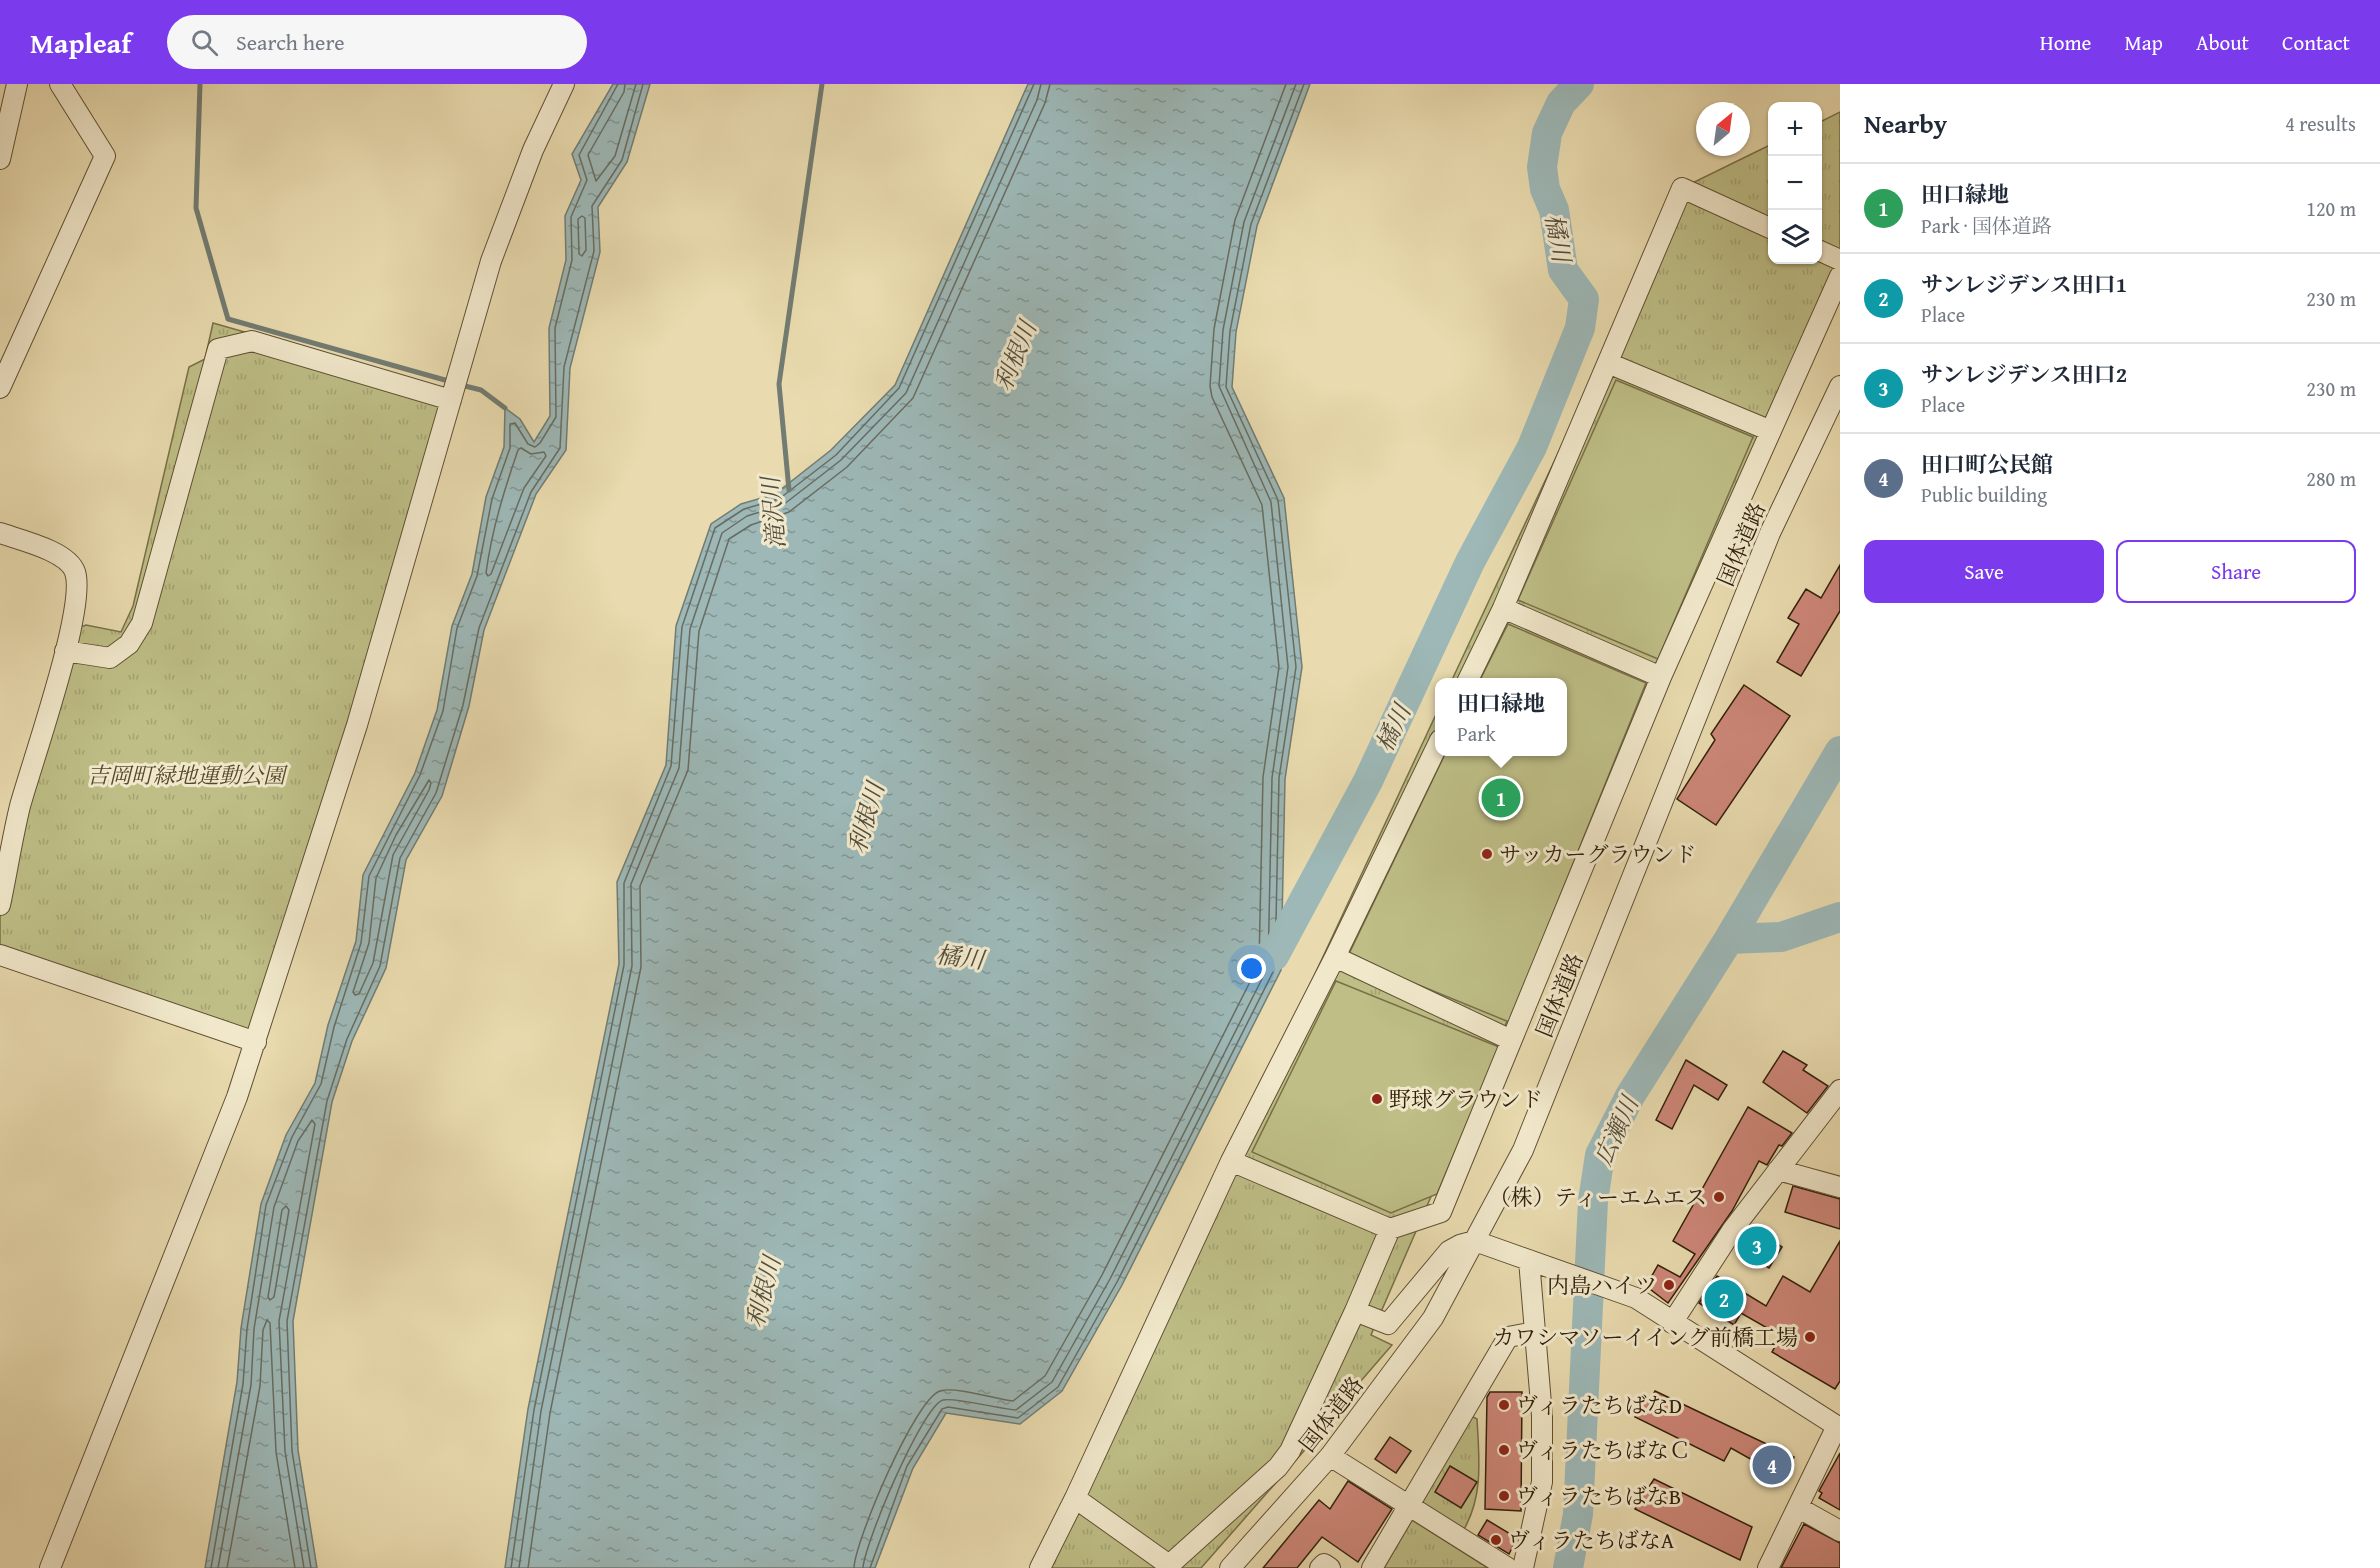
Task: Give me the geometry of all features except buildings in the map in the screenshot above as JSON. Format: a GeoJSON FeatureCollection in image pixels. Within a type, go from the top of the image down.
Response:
{"type":"FeatureCollection","features":[{"type":"Feature","properties":{"kind":"street"},"geometry":{"type":"LineString","coordinates":[[0,159],[17,84]]}},
{"type":"Feature","properties":{"kind":"street"},"geometry":{"type":"LineString","coordinates":[[0,388],[105,156],[60,84]]}},
{"type":"Feature","properties":{"kind":"street"},"geometry":{"type":"LineString","coordinates":[[50,1568],[237,1097],[357,725],[491,261],[534,150],[564,84]]}},
{"type":"Feature","properties":{"kind":"street"},"geometry":{"type":"LineString","coordinates":[[1469,678],[1503,608],[1682,188],[1768,227]]}},
{"type":"Feature","properties":{"kind":"street"},"geometry":{"type":"LineString","coordinates":[[1822,252],[1840,260]]}},
{"type":"Feature","properties":{"kind":"street"},"geometry":{"type":"LineString","coordinates":[[1231,1161],[1390,1229],[1441,1212],[1661,676],[1840,276]]}},
{"type":"Feature","properties":{"kind":"street"},"geometry":{"type":"LineString","coordinates":[[65,651],[110,658],[129,644],[142,622],[218,349],[252,341],[451,400]]}},
{"type":"Feature","properties":{"kind":"street"},"geometry":{"type":"LineString","coordinates":[[1608,363],[1771,431]]}},
{"type":"Feature","properties":{"kind":"street","name":"国体道路"},"geometry":{"type":"LineString","coordinates":[[1230,1568],[1330,1456],[1433,1318],[1523,1150],[1770,533],[1840,386]]}},
{"type":"Feature","properties":{"kind":"street"},"geometry":{"type":"LineString","coordinates":[[0,533],[59,554],[68,560],[75,571],[76,587],[71,631],[20,807],[0,905]]}},
{"type":"Feature","properties":{"kind":"street"},"geometry":{"type":"LineString","coordinates":[[1503,608],[1661,676]]}},
{"type":"Feature","properties":{"kind":"street"},"geometry":{"type":"LineString","coordinates":[[1040,1568],[1075,1498],[1231,1161],[1335,957],[1435,750]]}},
{"type":"Feature","properties":{"kind":"street"},"geometry":{"type":"LineString","coordinates":[[0,955],[256,1042]]}},
{"type":"Feature","properties":{"kind":"street"},"geometry":{"type":"LineString","coordinates":[[1335,957],[1511,1040]]}},
{"type":"Feature","properties":{"kind":"street"},"geometry":{"type":"LineString","coordinates":[[1672,1323],[1733,1229],[1840,1090]]}},
{"type":"Feature","properties":{"kind":"street"},"geometry":{"type":"LineString","coordinates":[[1778,1170],[1840,1187]]}},
{"type":"Feature","properties":{"kind":"street"},"geometry":{"type":"LineString","coordinates":[[1075,1498],[1168,1566],[1278,1467],[1290,1451],[1390,1229]]}},
{"type":"Feature","properties":{"kind":"street"},"geometry":{"type":"LineString","coordinates":[[1355,1311],[1388,1324],[1449,1251],[1475,1241],[1636,1298],[1839,1427],[1768,1568]]}},
{"type":"Feature","properties":{"kind":"street"},"geometry":{"type":"LineString","coordinates":[[1523,1568],[1542,1482],[1542,1416],[1529,1260]]}},
{"type":"Feature","properties":{"kind":"street"},"geometry":{"type":"LineString","coordinates":[[1372,1568],[1508,1337],[1535,1332]]}},
{"type":"Feature","properties":{"kind":"street"},"geometry":{"type":"LineString","coordinates":[[1330,1456],[1508,1568]]}},
{"type":"Feature","properties":{"kind":"street"},"geometry":{"type":"LineString","coordinates":[[1799,1508],[1840,1531]]}},
{"type":"Feature","properties":{"kind":"street"},"geometry":{"type":"LineString","coordinates":[[1320,1568],[1324,1564],[1330,1568]]}},
{"type":"Feature","properties":{"kind":"green space"},"geometry":{"type":"Polygon","coordinates":[[[1840,112],[1840,253],[1371,1335],[1392,1345],[1321,1427],[1310,1444],[1201,1568],[1038,1568],[1435,717],[1435,756],[1567,756],[1567,678],[1453,678],[1682,188],[1768,146],[1768,264],[1822,264],[1822,121],[1840,112]]]}},
{"type":"Feature","properties":{"kind":"green space","name":"吉岡町緑地運動公園"},"geometry":{"type":"Polygon","coordinates":[[[213,323],[458,393],[261,1049],[0,965],[0,874],[61,634],[86,625],[121,632],[133,606],[189,367],[205,359],[213,323]]]}},
{"type":"Feature","properties":{"kind":"green space"},"geometry":{"type":"Polygon","coordinates":[[[1616,380],[1753,437],[1658,659],[1518,600],[1616,380]]]}},
{"type":"Feature","properties":{"kind":"green space","name":"サッカーグラウンド"},"geometry":{"type":"Polygon","coordinates":[[[1508,624],[1646,683],[1509,1022],[1348,956],[1444,756],[1567,756],[1567,678],[1481,678],[1508,624]]]}},
{"type":"Feature","properties":{"kind":"green space","name":"野球グラウンド"},"geometry":{"type":"Polygon","coordinates":[[[1336,981],[1499,1047],[1437,1194],[1391,1213],[1252,1152],[1336,981]]]}},
{"type":"Feature","properties":{"kind":"green space"},"geometry":{"type":"Polygon","coordinates":[[[1469,1415],[1477,1419],[1479,1476],[1470,1518],[1463,1531],[1419,1504],[1469,1415]]]}},
{"type":"Feature","properties":{"kind":"green space"},"geometry":{"type":"Polygon","coordinates":[[[1412,1520],[1488,1568],[1384,1568],[1412,1520]]]}},
{"type":"Feature","properties":{"kind":"water"},"geometry":{"type":"Polygon","coordinates":[[[613,84],[650,84],[627,162],[598,207],[600,252],[570,368],[566,450],[536,494],[484,630],[469,706],[442,796],[406,860],[386,968],[352,1041],[332,1102],[293,1321],[298,1450],[317,1568],[205,1568],[237,1382],[241,1328],[261,1204],[286,1135],[315,1083],[328,1025],[356,941],[363,875],[415,773],[437,710],[452,626],[472,574],[486,497],[504,447],[505,408],[520,419],[534,442],[550,416],[549,328],[566,260],[565,216],[581,180],[572,154],[613,84]]]}},
{"type":"Feature","properties":{"kind":"water","name":"利根川"},"geometry":{"type":"Polygon","coordinates":[[[1028,84],[1310,84],[1257,226],[1236,332],[1232,387],[1284,498],[1302,667],[1285,779],[1281,970],[1122,1285],[1062,1391],[1020,1424],[946,1413],[913,1468],[875,1568],[505,1568],[528,1409],[619,964],[617,882],[666,765],[676,626],[711,524],[741,504],[775,494],[831,450],[895,385],[1028,84]]]}},
{"type":"Feature","properties":{"kind":"waterway"},"geometry":{"type":"LineString","coordinates":[[200,84],[196,208],[228,319],[452,382]]}},
{"type":"Feature","properties":{"kind":"waterway","name":"滝沢川"},"geometry":{"type":"LineString","coordinates":[[789,490],[779,384],[822,84]]}},
{"type":"Feature","properties":{"kind":"waterway","name":"橘川"},"geometry":{"type":"LineString","coordinates":[[1252,961],[1274,956],[1368,781],[1470,562],[1532,447],[1580,328],[1584,299],[1563,270],[1554,210],[1545,189],[1542,167],[1547,133],[1561,103],[1579,84]]}},
{"type":"Feature","properties":{"kind":"waterway"},"geometry":{"type":"LineString","coordinates":[[461,385],[481,390],[505,408]]}},
{"type":"Feature","properties":{"kind":"waterway","name":"広瀬川"},"geometry":{"type":"LineString","coordinates":[[1568,1568],[1578,1514],[1593,1201],[1600,1155],[1630,1096],[1729,939],[1840,751]]}},
{"type":"Feature","properties":{"kind":"waterway"},"geometry":{"type":"LineString","coordinates":[[1729,939],[1781,937],[1840,917]]}},
{"type":"Feature","properties":{"kind":"place","name":"田口緑地"},"geometry":{"type":"Point","coordinates":[1501,798]}},
{"type":"Feature","properties":{"kind":"place","name":"サッカーグラウンド"},"geometry":{"type":"Point","coordinates":[1487,854]}},
{"type":"Feature","properties":{"kind":"place","name":"野球グラウンド"},"geometry":{"type":"Point","coordinates":[1377,1099]}},
{"type":"Feature","properties":{"kind":"place","name":"（株）ティーエムエス"},"geometry":{"type":"Point","coordinates":[1719,1197]}},
{"type":"Feature","properties":{"kind":"place","name":"サンレジデンス田口2"},"geometry":{"type":"Point","coordinates":[1757,1246]}},
{"type":"Feature","properties":{"kind":"place","name":"内島ハイツ"},"geometry":{"type":"Point","coordinates":[1669,1285]}},
{"type":"Feature","properties":{"kind":"place","name":"サンレジデンス田口1"},"geometry":{"type":"Point","coordinates":[1724,1299]}},
{"type":"Feature","properties":{"kind":"place","name":"カワシマソーイイング前橋工場"},"geometry":{"type":"Point","coordinates":[1810,1337]}},
{"type":"Feature","properties":{"kind":"place","name":"ヴィラたちばなD"},"geometry":{"type":"Point","coordinates":[1504,1405]}},
{"type":"Feature","properties":{"kind":"place","name":"ヴィラたちばなＣ"},"geometry":{"type":"Point","coordinates":[1504,1450]}},
{"type":"Feature","properties":{"kind":"place","name":"田口町公民館"},"geometry":{"type":"Point","coordinates":[1772,1465]}},
{"type":"Feature","properties":{"kind":"place","name":"ヴィラたちばなB"},"geometry":{"type":"Point","coordinates":[1504,1496]}},
{"type":"Feature","properties":{"kind":"place","name":"ヴィラたちばなA"},"geometry":{"type":"Point","coordinates":[1496,1540]}}]}
